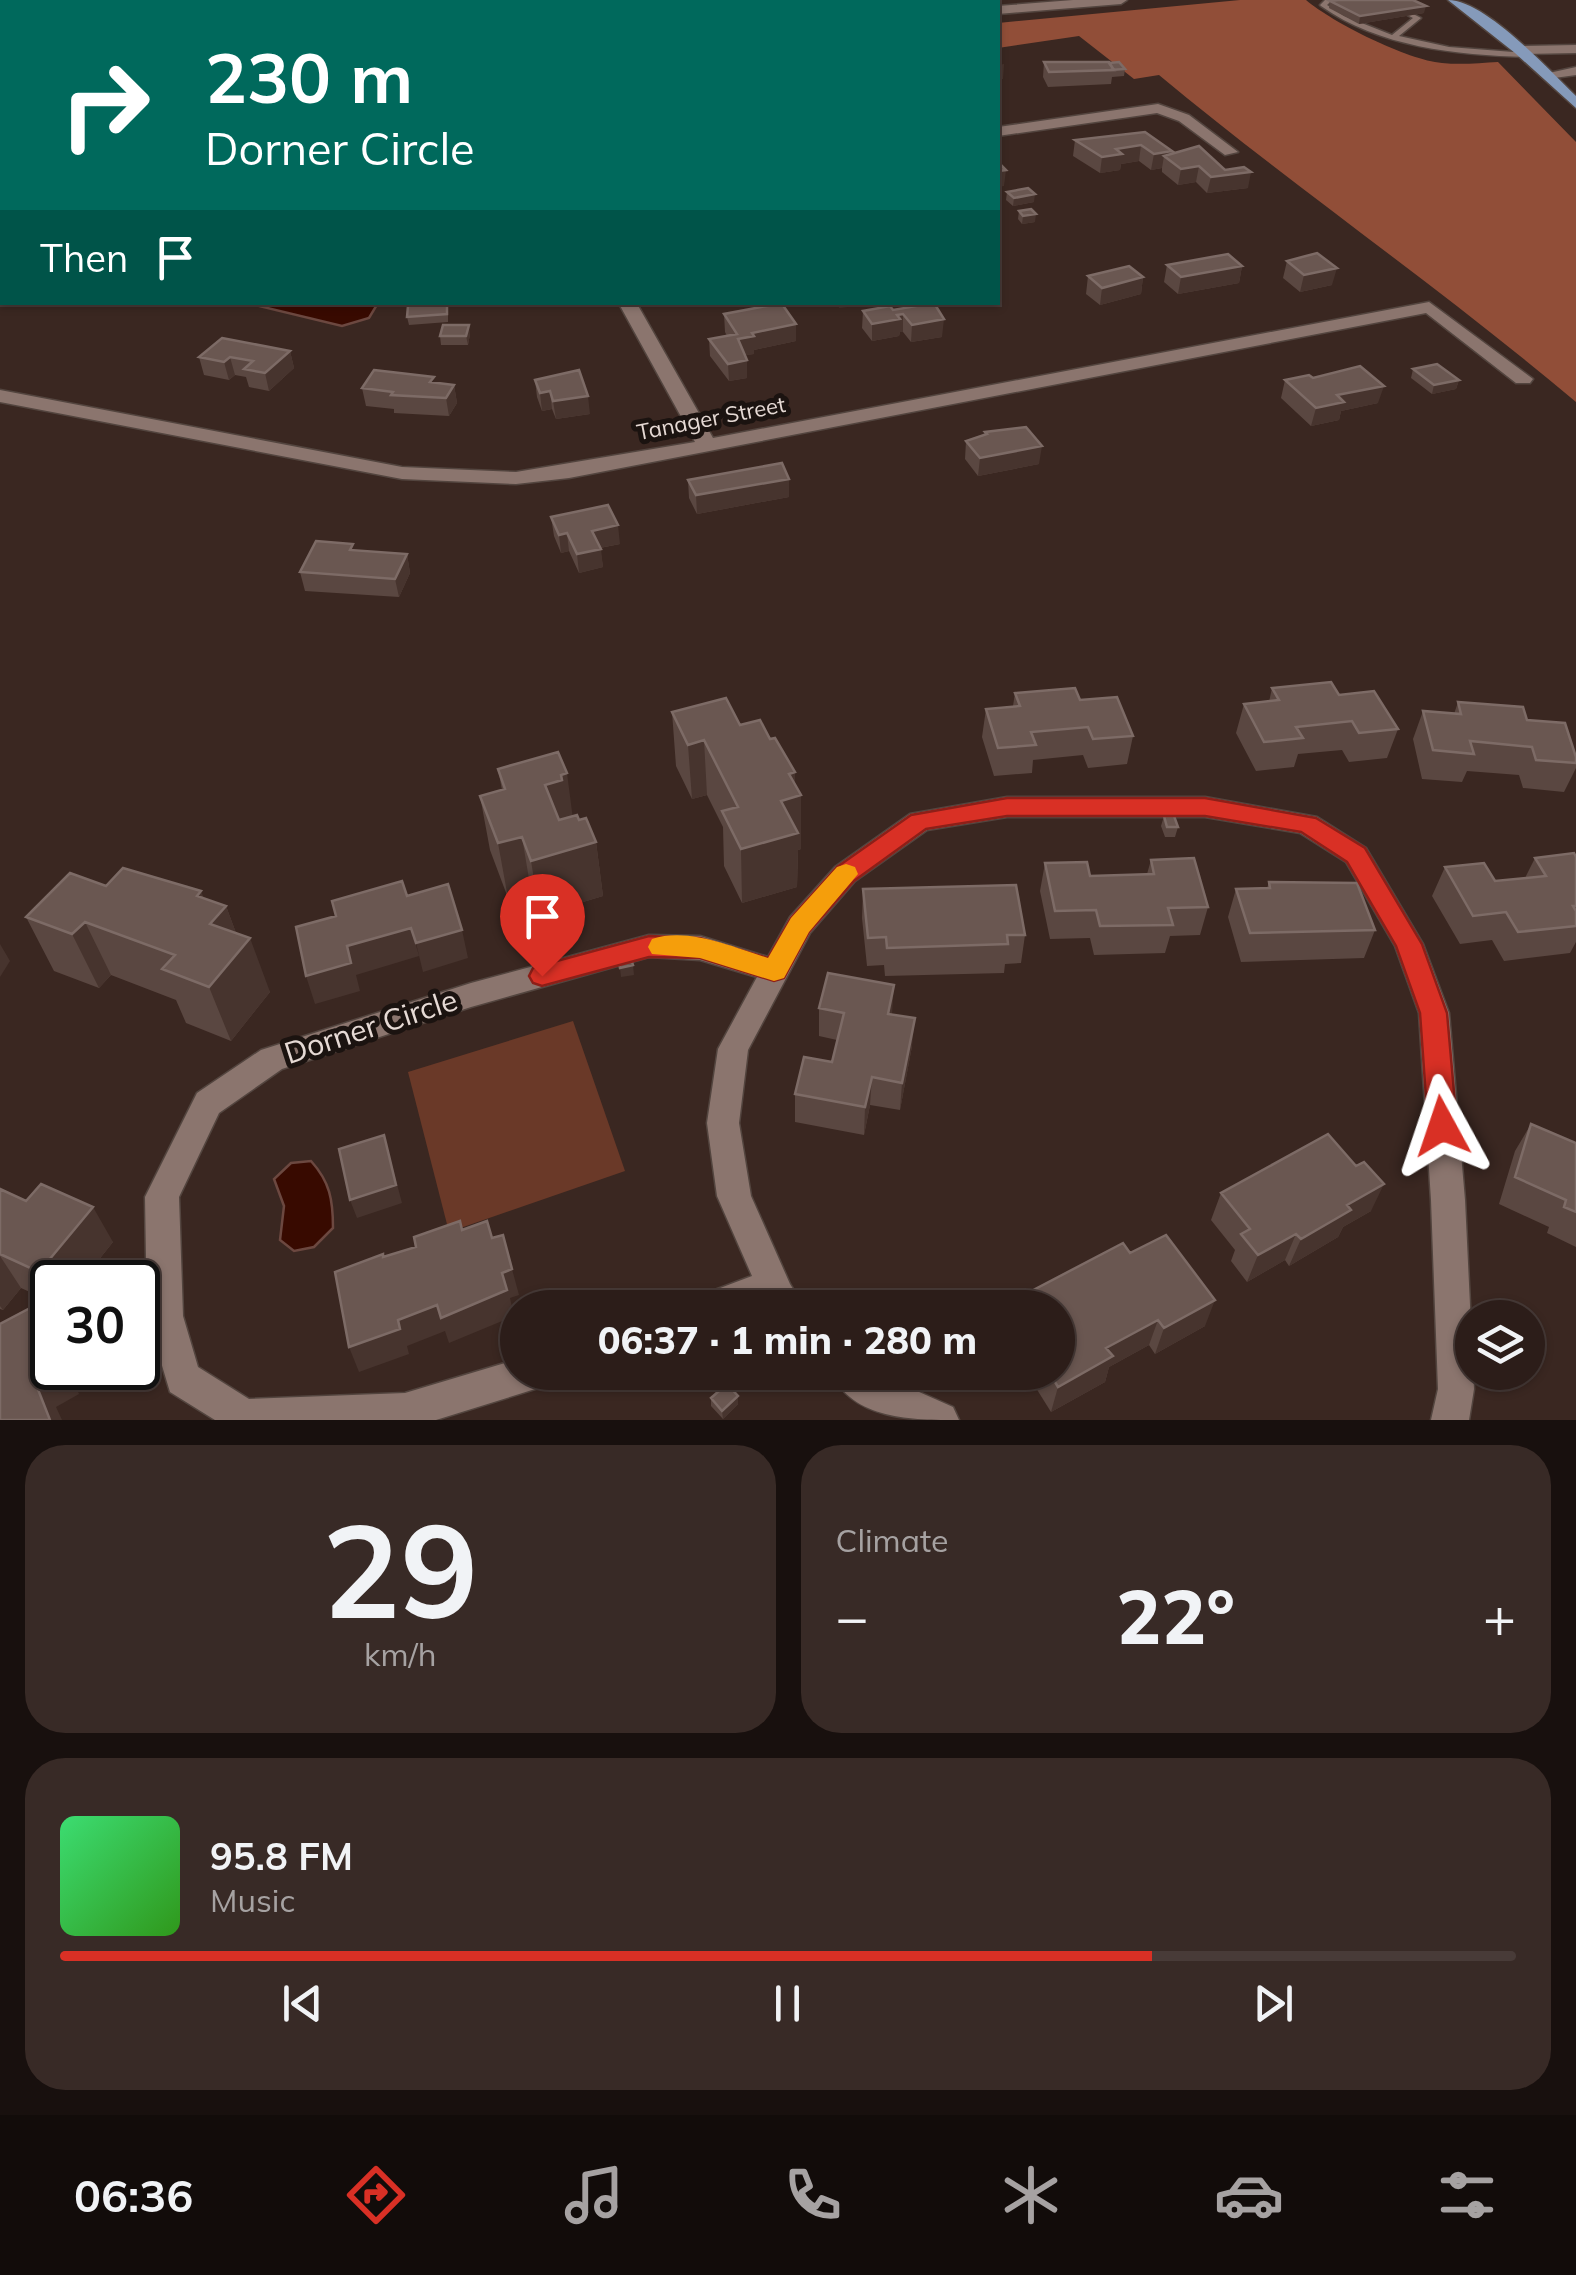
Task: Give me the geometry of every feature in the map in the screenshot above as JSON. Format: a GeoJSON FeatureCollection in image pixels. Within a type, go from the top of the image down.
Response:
{"type":"FeatureCollection","features":[{"type":"Feature","properties":{"kind":"main road"},"geometry":{"type":"LineString","coordinates":[[1454,0],[1526,55],[1576,104]]}},
{"type":"Feature","properties":{"kind":"street"},"geometry":{"type":"LineString","coordinates":[[1000,10],[1121,0]]}},
{"type":"Feature","properties":{"kind":"street"},"geometry":{"type":"LineString","coordinates":[[1526,55],[1576,48]]}},
{"type":"Feature","properties":{"kind":"street"},"geometry":{"type":"LineString","coordinates":[[1526,55],[1576,61]]}},
{"type":"Feature","properties":{"kind":"street"},"geometry":{"type":"LineString","coordinates":[[1548,75],[1576,71]]}},
{"type":"Feature","properties":{"kind":"street"},"geometry":{"type":"LineString","coordinates":[[1000,132],[1158,108],[1184,118],[1230,152]]}},
{"type":"Feature","properties":{"kind":"street"},"geometry":{"type":"LineString","coordinates":[[629,305],[706,444]]}},
{"type":"Feature","properties":{"kind":"street","name":"Tanager Street"},"geometry":{"type":"LineString","coordinates":[[0,396],[402,473],[466,477],[569,472],[1429,307],[1522,379]]}},
{"type":"Feature","properties":{"kind":"street"},"geometry":{"type":"LineString","coordinates":[[777,1290],[734,1196],[723,1123],[733,1049],[800,925],[846,874],[920,821],[1007,807],[1205,807],[1308,824],[1356,855],[1409,944],[1434,1013],[1449,1218],[1456,1389],[1450,1420]]}},
{"type":"Feature","properties":{"kind":"street","name":"Dorner Circle"},"geometry":{"type":"LineString","coordinates":[[500,1382],[404,1411],[245,1418],[184,1379],[165,1316],[162,1198],[208,1104],[272,1059],[471,995],[649,946],[700,948],[774,970]]}},
{"type":"Feature","properties":{"kind":"street"},"geometry":{"type":"LineString","coordinates":[[870,1390],[940,1420]]}},
{"type":"Feature","properties":{"kind":"lane"},"geometry":{"type":"LineString","coordinates":[[1329,0],[1324,5],[1330,11],[1395,36],[1478,54],[1526,55]]}},
{"type":"Feature","properties":{"kind":"lane"},"geometry":{"type":"LineString","coordinates":[[1380,0],[1418,18],[1395,36]]}},
{"type":"Feature","properties":{"kind":"shaded area"},"geometry":{"type":"Polygon","coordinates":[[[1240,0],[1306,0],[1352,29],[1410,55],[1449,64],[1498,62],[1576,142],[1576,402],[1159,75],[1134,79],[1079,36],[1000,48],[1000,23],[1240,0]]]}},
{"type":"Feature","properties":{"kind":"shaded area"},"geometry":{"type":"Polygon","coordinates":[[[255,305],[377,305],[369,318],[342,326],[255,305]]]}},
{"type":"Feature","properties":{"kind":"shaded area"},"geometry":{"type":"Polygon","coordinates":[[[573,1021],[625,1171],[449,1232],[408,1072],[573,1021]]]}},
{"type":"Feature","properties":{"kind":"shaded area"},"geometry":{"type":"Polygon","coordinates":[[[311,1161],[329,1192],[333,1228],[314,1247],[294,1251],[280,1240],[284,1206],[274,1179],[291,1163],[311,1161]]]}},
{"type":"Feature","properties":{"kind":"building"},"geometry":{"type":"Polygon","coordinates":[[[1413,0],[1426,6],[1360,16],[1330,1],[1413,0]]]}},
{"type":"Feature","properties":{"kind":"building"},"geometry":{"type":"Polygon","coordinates":[[[1044,62],[1109,62],[1114,70],[1049,72],[1044,62]]]}},
{"type":"Feature","properties":{"kind":"building"},"geometry":{"type":"Polygon","coordinates":[[[1119,62],[1125,69],[1114,70],[1109,63],[1119,62]]]}},
{"type":"Feature","properties":{"kind":"building"},"geometry":{"type":"Polygon","coordinates":[[[1145,132],[1172,151],[1154,154],[1141,145],[1116,149],[1122,154],[1102,157],[1075,140],[1145,132]]]}},
{"type":"Feature","properties":{"kind":"building"},"geometry":{"type":"Polygon","coordinates":[[[1199,146],[1225,170],[1244,167],[1251,172],[1211,177],[1199,166],[1181,169],[1164,156],[1199,146]]]}},
{"type":"Feature","properties":{"kind":"building"},"geometry":{"type":"Polygon","coordinates":[[[1028,188],[1035,194],[1014,198],[1007,192],[1028,188]]]}},
{"type":"Feature","properties":{"kind":"building"},"geometry":{"type":"Polygon","coordinates":[[[1031,209],[1036,214],[1023,216],[1019,211],[1031,209]]]}},
{"type":"Feature","properties":{"kind":"building"},"geometry":{"type":"Polygon","coordinates":[[[1317,253],[1337,268],[1304,275],[1287,261],[1317,253]]]}},
{"type":"Feature","properties":{"kind":"building"},"geometry":{"type":"Polygon","coordinates":[[[1228,254],[1242,266],[1181,277],[1167,265],[1228,254]]]}},
{"type":"Feature","properties":{"kind":"building"},"geometry":{"type":"Polygon","coordinates":[[[1129,266],[1143,277],[1102,288],[1088,276],[1129,266]]]}},
{"type":"Feature","properties":{"kind":"building"},"geometry":{"type":"Polygon","coordinates":[[[447,305],[447,314],[407,317],[408,306],[447,305]]]}},
{"type":"Feature","properties":{"kind":"building"},"geometry":{"type":"Polygon","coordinates":[[[783,305],[796,324],[738,339],[747,360],[728,364],[709,339],[737,334],[724,314],[783,305]]]}},
{"type":"Feature","properties":{"kind":"building"},"geometry":{"type":"Polygon","coordinates":[[[935,305],[944,319],[912,325],[903,314],[897,315],[900,319],[872,324],[863,311],[890,306],[893,310],[935,305]]]}},
{"type":"Feature","properties":{"kind":"building"},"geometry":{"type":"Polygon","coordinates":[[[443,325],[469,325],[466,336],[440,336],[443,325]]]}},
{"type":"Feature","properties":{"kind":"building"},"geometry":{"type":"Polygon","coordinates":[[[222,338],[290,351],[265,373],[244,369],[253,361],[230,357],[224,362],[199,357],[222,338]]]}},
{"type":"Feature","properties":{"kind":"building"},"geometry":{"type":"Polygon","coordinates":[[[1437,364],[1459,380],[1434,385],[1413,369],[1437,364]]]}},
{"type":"Feature","properties":{"kind":"building"},"geometry":{"type":"Polygon","coordinates":[[[1360,366],[1384,386],[1337,395],[1344,402],[1316,408],[1285,380],[1309,375],[1313,378],[1360,366]]]}},
{"type":"Feature","properties":{"kind":"building"},"geometry":{"type":"Polygon","coordinates":[[[374,370],[434,377],[430,382],[454,385],[446,398],[391,395],[393,392],[362,388],[374,370]]]}},
{"type":"Feature","properties":{"kind":"building"},"geometry":{"type":"Polygon","coordinates":[[[579,370],[588,396],[553,401],[550,391],[540,393],[535,380],[579,370]]]}},
{"type":"Feature","properties":{"kind":"building"},"geometry":{"type":"Polygon","coordinates":[[[1026,427],[1042,446],[980,458],[966,441],[985,432],[1026,427]]]}},
{"type":"Feature","properties":{"kind":"building"},"geometry":{"type":"Polygon","coordinates":[[[782,463],[789,479],[696,495],[688,480],[782,463]]]}},
{"type":"Feature","properties":{"kind":"building"},"geometry":{"type":"Polygon","coordinates":[[[608,505],[618,525],[592,531],[601,549],[577,554],[567,533],[559,535],[551,517],[608,505]]]}},
{"type":"Feature","properties":{"kind":"building"},"geometry":{"type":"Polygon","coordinates":[[[316,541],[353,544],[350,550],[407,554],[395,579],[300,572],[316,541]]]}},
{"type":"Feature","properties":{"kind":"building"},"geometry":{"type":"Polygon","coordinates":[[[1331,682],[1339,695],[1374,691],[1398,729],[1359,733],[1352,721],[1296,727],[1303,738],[1264,742],[1244,704],[1279,700],[1272,688],[1331,682]]]}},
{"type":"Feature","properties":{"kind":"building"},"geometry":{"type":"Polygon","coordinates":[[[1075,688],[1080,700],[1117,697],[1133,736],[1093,739],[1088,727],[1031,732],[1036,745],[998,748],[986,709],[1020,706],[1015,693],[1075,688]]]}},
{"type":"Feature","properties":{"kind":"building"},"geometry":{"type":"Polygon","coordinates":[[[726,698],[740,725],[760,720],[795,772],[789,774],[801,795],[781,801],[798,833],[741,849],[722,811],[738,807],[704,740],[688,745],[672,712],[726,698]]]}},
{"type":"Feature","properties":{"kind":"building"},"geometry":{"type":"Polygon","coordinates":[[[1458,702],[1523,707],[1527,720],[1565,723],[1576,763],[1536,760],[1532,747],[1470,741],[1474,754],[1433,750],[1423,711],[1461,714],[1458,702]]]}},
{"type":"Feature","properties":{"kind":"building"},"geometry":{"type":"Polygon","coordinates":[[[558,752],[567,773],[561,775],[562,780],[545,785],[559,820],[577,815],[579,820],[586,818],[596,842],[531,861],[522,837],[498,843],[480,796],[505,789],[498,769],[558,752]]]}},
{"type":"Feature","properties":{"kind":"building"},"geometry":{"type":"Polygon","coordinates":[[[1164,816],[1174,816],[1178,827],[1167,827],[1164,816]]]}},
{"type":"Feature","properties":{"kind":"building"},"geometry":{"type":"Polygon","coordinates":[[[1574,853],[1576,926],[1518,932],[1506,912],[1473,916],[1445,867],[1484,863],[1495,881],[1546,876],[1535,858],[1574,853]]]}},
{"type":"Feature","properties":{"kind":"building"},"geometry":{"type":"Polygon","coordinates":[[[1194,858],[1208,907],[1168,908],[1173,925],[1100,926],[1096,910],[1055,911],[1045,863],[1087,862],[1090,876],[1154,874],[1151,860],[1194,858]]]}},
{"type":"Feature","properties":{"kind":"building"},"geometry":{"type":"Polygon","coordinates":[[[123,868],[201,891],[197,896],[226,906],[210,924],[250,938],[209,987],[162,969],[175,955],[85,922],[72,934],[26,917],[70,873],[106,886],[123,868]]]}},
{"type":"Feature","properties":{"kind":"building"},"geometry":{"type":"Polygon","coordinates":[[[402,881],[407,896],[448,884],[462,930],[416,943],[411,928],[347,946],[351,963],[306,976],[296,927],[336,916],[332,901],[402,881]]]}},
{"type":"Feature","properties":{"kind":"building"},"geometry":{"type":"Polygon","coordinates":[[[1269,882],[1357,883],[1375,930],[1250,933],[1236,889],[1270,888],[1269,882]]]}},
{"type":"Feature","properties":{"kind":"building"},"geometry":{"type":"Polygon","coordinates":[[[1016,885],[1025,935],[1007,935],[1008,944],[887,948],[886,937],[868,938],[863,889],[1016,885]]]}},
{"type":"Feature","properties":{"kind":"building"},"geometry":{"type":"Polygon","coordinates":[[[630,956],[633,965],[620,968],[618,959],[630,956]]]}},
{"type":"Feature","properties":{"kind":"building"},"geometry":{"type":"Polygon","coordinates":[[[828,973],[894,985],[888,1014],[915,1018],[902,1083],[872,1077],[865,1107],[795,1094],[804,1057],[832,1062],[844,1013],[819,1008],[828,973]]]}},
{"type":"Feature","properties":{"kind":"building"},"geometry":{"type":"Polygon","coordinates":[[[1531,1124],[1576,1143],[1576,1212],[1564,1207],[1566,1200],[1515,1177],[1531,1124]]]}},
{"type":"Feature","properties":{"kind":"building"},"geometry":{"type":"Polygon","coordinates":[[[1328,1134],[1356,1166],[1364,1162],[1384,1184],[1347,1205],[1351,1210],[1301,1239],[1296,1234],[1258,1255],[1241,1234],[1250,1229],[1221,1193],[1328,1134]]]}},
{"type":"Feature","properties":{"kind":"building"},"geometry":{"type":"Polygon","coordinates":[[[384,1135],[396,1185],[350,1200],[339,1149],[384,1135]]]}},
{"type":"Feature","properties":{"kind":"building"},"geometry":{"type":"Polygon","coordinates":[[[41,1184],[93,1207],[49,1260],[30,1260],[30,1268],[0,1254],[0,1189],[26,1201],[41,1184]]]}},
{"type":"Feature","properties":{"kind":"building"},"geometry":{"type":"Polygon","coordinates":[[[460,1221],[462,1230],[487,1221],[492,1238],[503,1235],[512,1269],[502,1273],[507,1290],[441,1318],[437,1305],[398,1320],[400,1329],[349,1347],[335,1272],[383,1254],[416,1247],[414,1237],[460,1221]]]}},
{"type":"Feature","properties":{"kind":"building"},"geometry":{"type":"Polygon","coordinates":[[[1166,1235],[1215,1300],[1164,1328],[1158,1320],[1106,1348],[1113,1356],[1075,1377],[1075,1290],[1033,1290],[1123,1243],[1130,1253],[1166,1235]]]}},
{"type":"Feature","properties":{"kind":"building"},"geometry":{"type":"Polygon","coordinates":[[[30,1308],[30,1390],[38,1390],[50,1420],[0,1420],[0,1324],[30,1308]]]}},
{"type":"Feature","properties":{"kind":"building"},"geometry":{"type":"Polygon","coordinates":[[[720,1390],[732,1390],[738,1396],[722,1411],[711,1398],[720,1390]]]}},
{"type":"Feature","properties":{"kind":"slow traffic"},"geometry":{"type":"LineString","coordinates":[[661,947],[700,948],[774,970],[800,925],[846,874]]}},
{"type":"Feature","properties":{"kind":"route"},"geometry":{"type":"LineString","coordinates":[[542,976],[649,946],[700,948],[774,970],[800,925],[846,874],[920,821],[947,814],[1007,807],[1205,807],[1232,811],[1308,824],[1356,855],[1409,944],[1434,1013],[1442,1126]]}}]}
